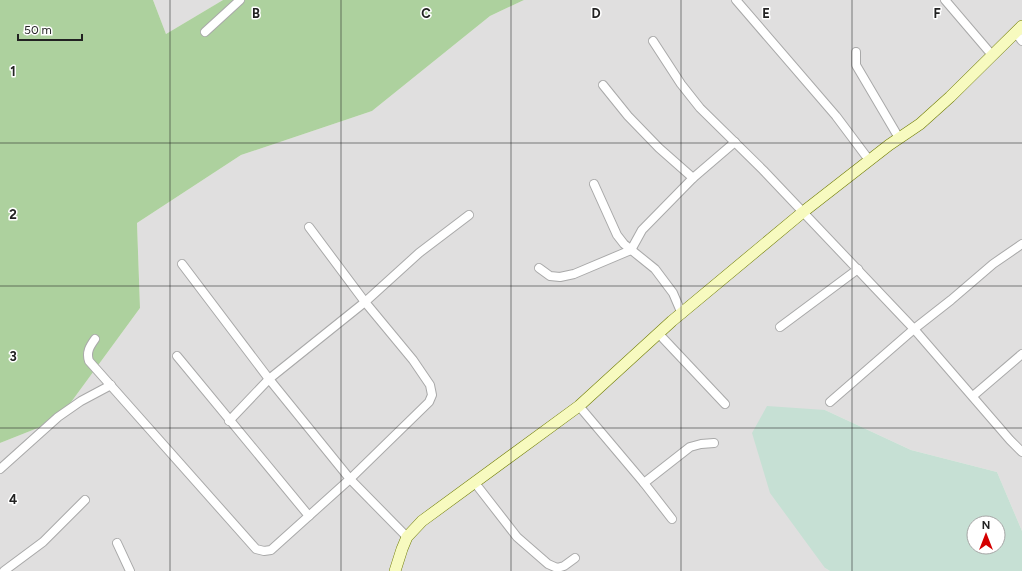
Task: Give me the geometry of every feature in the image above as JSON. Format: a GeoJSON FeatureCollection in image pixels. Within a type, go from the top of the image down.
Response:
{"type":"FeatureCollection","features":[{"type":"Feature","properties":{"kind":"street"},"geometry":{"type":"LineString","coordinates":[[205,32],[240,0]]}},
{"type":"Feature","properties":{"kind":"street"},"geometry":{"type":"LineString","coordinates":[[736,0],[836,116],[869,160]]}},
{"type":"Feature","properties":{"kind":"street"},"geometry":{"type":"LineString","coordinates":[[945,0],[992,55]]}},
{"type":"Feature","properties":{"kind":"street"},"geometry":{"type":"LineString","coordinates":[[395,571],[407,537],[422,522],[579,406],[682,314],[803,212],[869,160],[920,124],[950,97],[992,55],[1020,33]]}},
{"type":"Feature","properties":{"kind":"street"},"geometry":{"type":"LineString","coordinates":[[653,41],[681,84],[700,108],[858,269],[914,329],[1022,452]]}},
{"type":"Feature","properties":{"kind":"street"},"geometry":{"type":"LineString","coordinates":[[856,52],[856,65],[899,138]]}},
{"type":"Feature","properties":{"kind":"street"},"geometry":{"type":"LineString","coordinates":[[603,85],[628,116],[659,148],[693,178]]}},
{"type":"Feature","properties":{"kind":"street"},"geometry":{"type":"LineString","coordinates":[[539,268],[550,276],[560,277],[574,274],[631,250],[642,230],[693,178],[735,142]]}},
{"type":"Feature","properties":{"kind":"street"},"geometry":{"type":"LineString","coordinates":[[594,184],[617,236],[655,270],[674,293],[682,314]]}},
{"type":"Feature","properties":{"kind":"street"},"geometry":{"type":"LineString","coordinates":[[229,421],[269,379],[365,302],[419,253],[468,215]]}},
{"type":"Feature","properties":{"kind":"street"},"geometry":{"type":"LineString","coordinates":[[95,338],[88,350],[90,361],[256,549],[264,551],[271,550],[350,478],[429,402],[432,395],[430,385],[413,360],[365,302],[309,226]]}},
{"type":"Feature","properties":{"kind":"street"},"geometry":{"type":"LineString","coordinates":[[830,402],[914,329],[993,264],[1022,244]]}},
{"type":"Feature","properties":{"kind":"street"},"geometry":{"type":"LineString","coordinates":[[182,264],[269,379],[350,478],[407,537]]}},
{"type":"Feature","properties":{"kind":"street"},"geometry":{"type":"LineString","coordinates":[[780,327],[858,269]]}},
{"type":"Feature","properties":{"kind":"street"},"geometry":{"type":"LineString","coordinates":[[659,334],[725,404]]}},
{"type":"Feature","properties":{"kind":"street"},"geometry":{"type":"LineString","coordinates":[[973,396],[1022,354]]}},
{"type":"Feature","properties":{"kind":"street"},"geometry":{"type":"LineString","coordinates":[[177,356],[229,421],[309,516]]}},
{"type":"Feature","properties":{"kind":"street"},"geometry":{"type":"LineString","coordinates":[[0,469],[58,417],[81,401],[111,385]]}},
{"type":"Feature","properties":{"kind":"street"},"geometry":{"type":"LineString","coordinates":[[579,406],[644,483],[672,519]]}},
{"type":"Feature","properties":{"kind":"street"},"geometry":{"type":"LineString","coordinates":[[644,483],[690,448],[701,444],[714,443]]}},
{"type":"Feature","properties":{"kind":"street"},"geometry":{"type":"LineString","coordinates":[[475,482],[517,537],[548,564],[557,568],[564,566],[575,558]]}},
{"type":"Feature","properties":{"kind":"street"},"geometry":{"type":"LineString","coordinates":[[4,571],[43,542],[86,500]]}},
{"type":"Feature","properties":{"kind":"street"},"geometry":{"type":"LineString","coordinates":[[117,543],[130,571]]}},
{"type":"Feature","properties":{"kind":"shaded area"},"geometry":{"type":"Polygon","coordinates":[[[153,0],[223,0],[166,34],[153,0]]]}},
{"type":"Feature","properties":{"kind":"shaded area"},"geometry":{"type":"Polygon","coordinates":[[[524,0],[1022,0],[1022,531],[997,472],[911,450],[825,410],[825,568],[830,571],[0,571],[0,443],[58,420],[140,308],[137,223],[241,155],[372,111],[490,16],[524,0]]]}},
{"type":"Feature","properties":{"kind":"green space"},"geometry":{"type":"Polygon","coordinates":[[[0,0],[153,0],[166,34],[223,0],[524,0],[490,16],[372,111],[241,155],[137,223],[140,308],[58,420],[0,443],[0,0]]]}},
{"type":"Feature","properties":{"kind":"green space"},"geometry":{"type":"Polygon","coordinates":[[[767,406],[825,410],[911,450],[997,472],[1022,531],[1022,571],[830,571],[825,568],[770,493],[752,433],[767,406]]]}}]}
